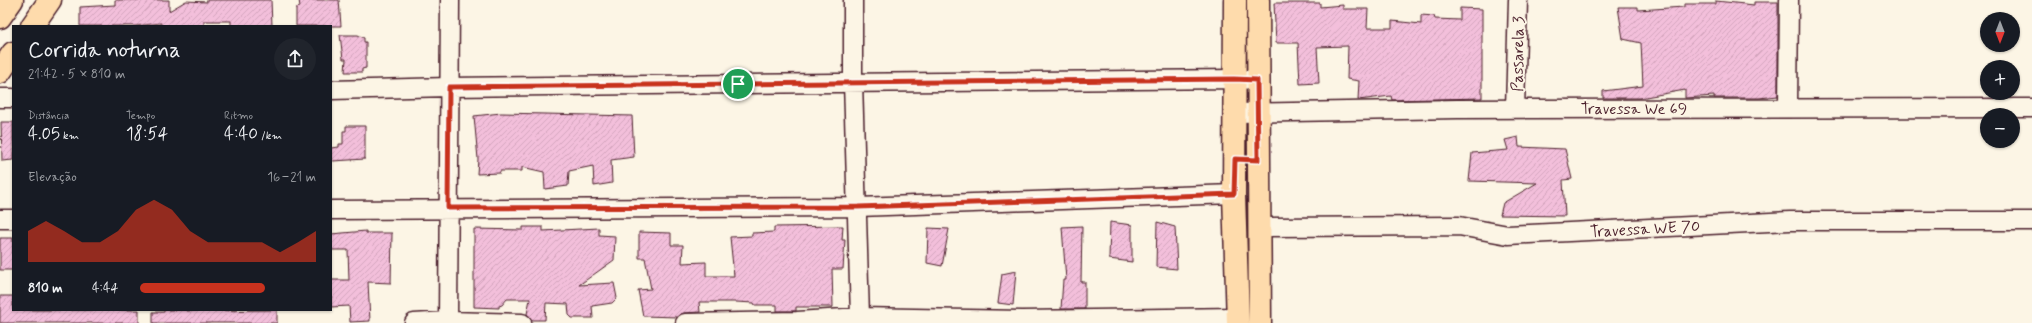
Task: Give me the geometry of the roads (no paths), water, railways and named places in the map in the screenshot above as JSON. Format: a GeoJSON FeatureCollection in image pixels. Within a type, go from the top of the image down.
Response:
{"type":"FeatureCollection","features":[{"type":"Feature","properties":{"kind":"main road"},"geometry":{"type":"LineString","coordinates":[[0,17],[12,0]]}},
{"type":"Feature","properties":{"kind":"main road"},"geometry":{"type":"LineString","coordinates":[[33,25],[50,0]]}},
{"type":"Feature","properties":{"kind":"main road"},"geometry":{"type":"LineString","coordinates":[[1238,320],[1234,194],[1236,112],[1234,79],[1235,10],[1258,10],[1257,80],[1259,111],[1258,160],[1260,323]]}},
{"type":"Feature","properties":{"kind":"main road"},"geometry":{"type":"LineString","coordinates":[[0,72],[12,55]]}},
{"type":"Feature","properties":{"kind":"main road"},"geometry":{"type":"LineString","coordinates":[[1235,159],[1258,160]]}},
{"type":"Feature","properties":{"kind":"street"},"geometry":{"type":"LineString","coordinates":[[448,322],[450,0]]}},
{"type":"Feature","properties":{"kind":"street"},"geometry":{"type":"LineString","coordinates":[[853,0],[853,82],[858,207],[860,317]]}},
{"type":"Feature","properties":{"kind":"street","name":"Passarela 3"},"geometry":{"type":"LineString","coordinates":[[1515,109],[1518,0]]}},
{"type":"Feature","properties":{"kind":"street"},"geometry":{"type":"LineString","coordinates":[[1788,107],[1789,0]]}},
{"type":"Feature","properties":{"kind":"street"},"geometry":{"type":"LineString","coordinates":[[332,90],[853,82],[1257,80]]}},
{"type":"Feature","properties":{"kind":"street"},"geometry":{"type":"LineString","coordinates":[[0,98],[12,98]]}},
{"type":"Feature","properties":{"kind":"street","name":"Travessa We 69"},"geometry":{"type":"LineString","coordinates":[[1236,112],[1788,107],[2032,108]]}},
{"type":"Feature","properties":{"kind":"street"},"geometry":{"type":"LineString","coordinates":[[332,210],[448,208],[858,207],[1234,194]]}},
{"type":"Feature","properties":{"kind":"street"},"geometry":{"type":"LineString","coordinates":[[0,219],[12,219]]}},
{"type":"Feature","properties":{"kind":"street","name":"Travessa WE 70"},"geometry":{"type":"LineString","coordinates":[[1259,227],[1459,226],[1508,234],[1790,221],[2032,221]]}},
{"type":"Feature","properties":{"kind":"street"},"geometry":{"type":"LineString","coordinates":[[685,323],[797,321],[860,317],[907,320],[1022,321],[1238,320]]}},
{"type":"Feature","properties":{"kind":"street"},"geometry":{"type":"LineString","coordinates":[[414,323],[522,323]]}}]}
